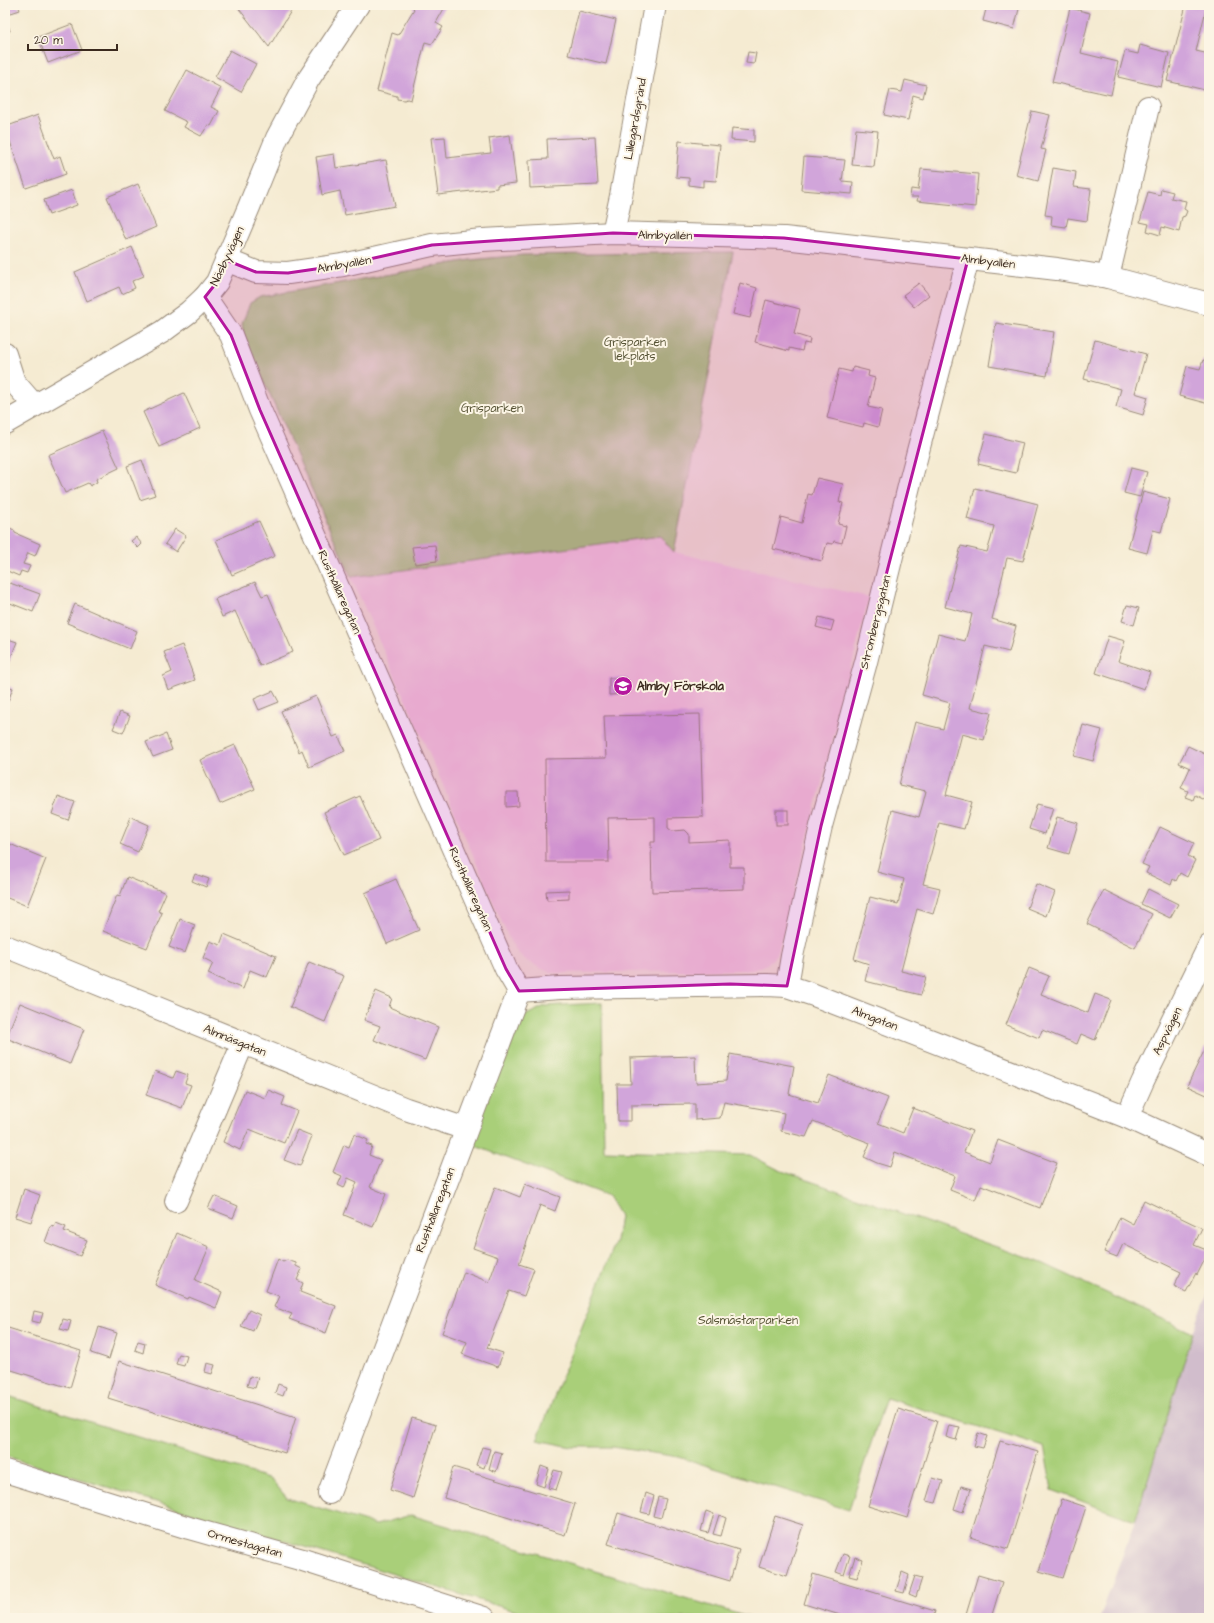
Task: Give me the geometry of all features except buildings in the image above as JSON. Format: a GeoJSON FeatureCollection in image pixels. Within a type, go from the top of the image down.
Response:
{"type":"FeatureCollection","features":[{"type":"Feature","properties":{"kind":"street","name":"Näsbyvägen"},"geometry":{"type":"LineString","coordinates":[[5,423],[162,332],[189,312],[205,297],[217,282],[277,138],[308,80],[358,5]]}},
{"type":"Feature","properties":{"kind":"street","name":"Lillegårdsgränd"},"geometry":{"type":"LineString","coordinates":[[613,233],[655,5]]}},
{"type":"Feature","properties":{"kind":"street"},"geometry":{"type":"LineString","coordinates":[[1108,277],[1148,106]]}},
{"type":"Feature","properties":{"kind":"street","name":"Almbyallén"},"geometry":{"type":"LineString","coordinates":[[226,260],[256,272],[288,273],[343,265],[432,245],[483,240],[613,233],[784,238],[1108,277],[1209,304]]}},
{"type":"Feature","properties":{"kind":"street","name":"Strombergsgatan"},"geometry":{"type":"LineString","coordinates":[[787,986],[792,956],[821,826],[866,662],[911,478],[968,259]]}},
{"type":"Feature","properties":{"kind":"street","name":"Rusthållaregatan"},"geometry":{"type":"LineString","coordinates":[[205,297],[231,335],[260,410],[506,969],[519,991],[329,1493]]}},
{"type":"Feature","properties":{"kind":"street"},"geometry":{"type":"LineString","coordinates":[[5,354],[14,382],[34,405]]}},
{"type":"Feature","properties":{"kind":"street","name":"Almnäsgatan"},"geometry":{"type":"LineString","coordinates":[[5,946],[406,1109],[466,1129]]}},
{"type":"Feature","properties":{"kind":"street","name":"Aspvägen"},"geometry":{"type":"LineString","coordinates":[[1127,1117],[1142,1081],[1209,946]]}},
{"type":"Feature","properties":{"kind":"street","name":"Almgatan"},"geometry":{"type":"LineString","coordinates":[[519,991],[560,988],[722,984],[787,986],[814,995],[1127,1117],[1209,1155]]}},
{"type":"Feature","properties":{"kind":"street"},"geometry":{"type":"LineString","coordinates":[[176,1201],[243,1043]]}},
{"type":"Feature","properties":{"kind":"street","name":"Ormestagatan"},"geometry":{"type":"LineString","coordinates":[[5,1471],[189,1528],[303,1560],[484,1618]]}},
{"type":"Feature","properties":{"kind":"highlighted area"},"geometry":{"type":"Polygon","coordinates":[[[613,233],[784,238],[968,259],[821,826],[787,986],[730,984],[519,991],[506,969],[260,410],[231,335],[205,297],[217,282],[226,260],[256,272],[288,273],[343,265],[432,245],[613,233]]]}},
{"type":"Feature","properties":{"kind":"shaded area","name":"Almby Förskola"},"geometry":{"type":"Polygon","coordinates":[[[660,535],[674,552],[869,597],[783,935],[777,953],[770,962],[752,970],[554,973],[542,969],[527,961],[518,953],[510,941],[351,577],[660,535]]]}},
{"type":"Feature","properties":{"kind":"shaded area"},"geometry":{"type":"Polygon","coordinates":[[[1209,1290],[1209,1618],[1100,1618],[1135,1521],[1193,1333],[1209,1290]]]}},
{"type":"Feature","properties":{"kind":"green space","name":"Grisparken"},"geometry":{"type":"Polygon","coordinates":[[[733,252],[674,552],[660,536],[351,577],[244,337],[242,324],[250,303],[260,297],[470,260],[523,255],[733,252]]]}},
{"type":"Feature","properties":{"kind":"green space","name":"Salsmästarparken"},"geometry":{"type":"Polygon","coordinates":[[[602,1003],[604,1151],[750,1155],[779,1170],[1042,1263],[1193,1333],[1135,1521],[1052,1490],[1044,1447],[886,1398],[849,1510],[679,1457],[613,1447],[572,1447],[537,1440],[616,1241],[620,1216],[608,1196],[470,1144],[514,1021],[545,1006],[602,1003]]]}},
{"type":"Feature","properties":{"kind":"green space"},"geometry":{"type":"Polygon","coordinates":[[[5,1395],[271,1479],[287,1498],[376,1525],[411,1515],[751,1618],[538,1618],[5,1456],[5,1395]]]}},
{"type":"Feature","properties":{"kind":"place","name":"Almby Förskola"},"geometry":{"type":"Point","coordinates":[623,686]}},
{"type":"Feature","properties":{"kind":"park label","name":"Grisparken lekplats"},"geometry":{"type":"Point","coordinates":[635,349]}}]}
